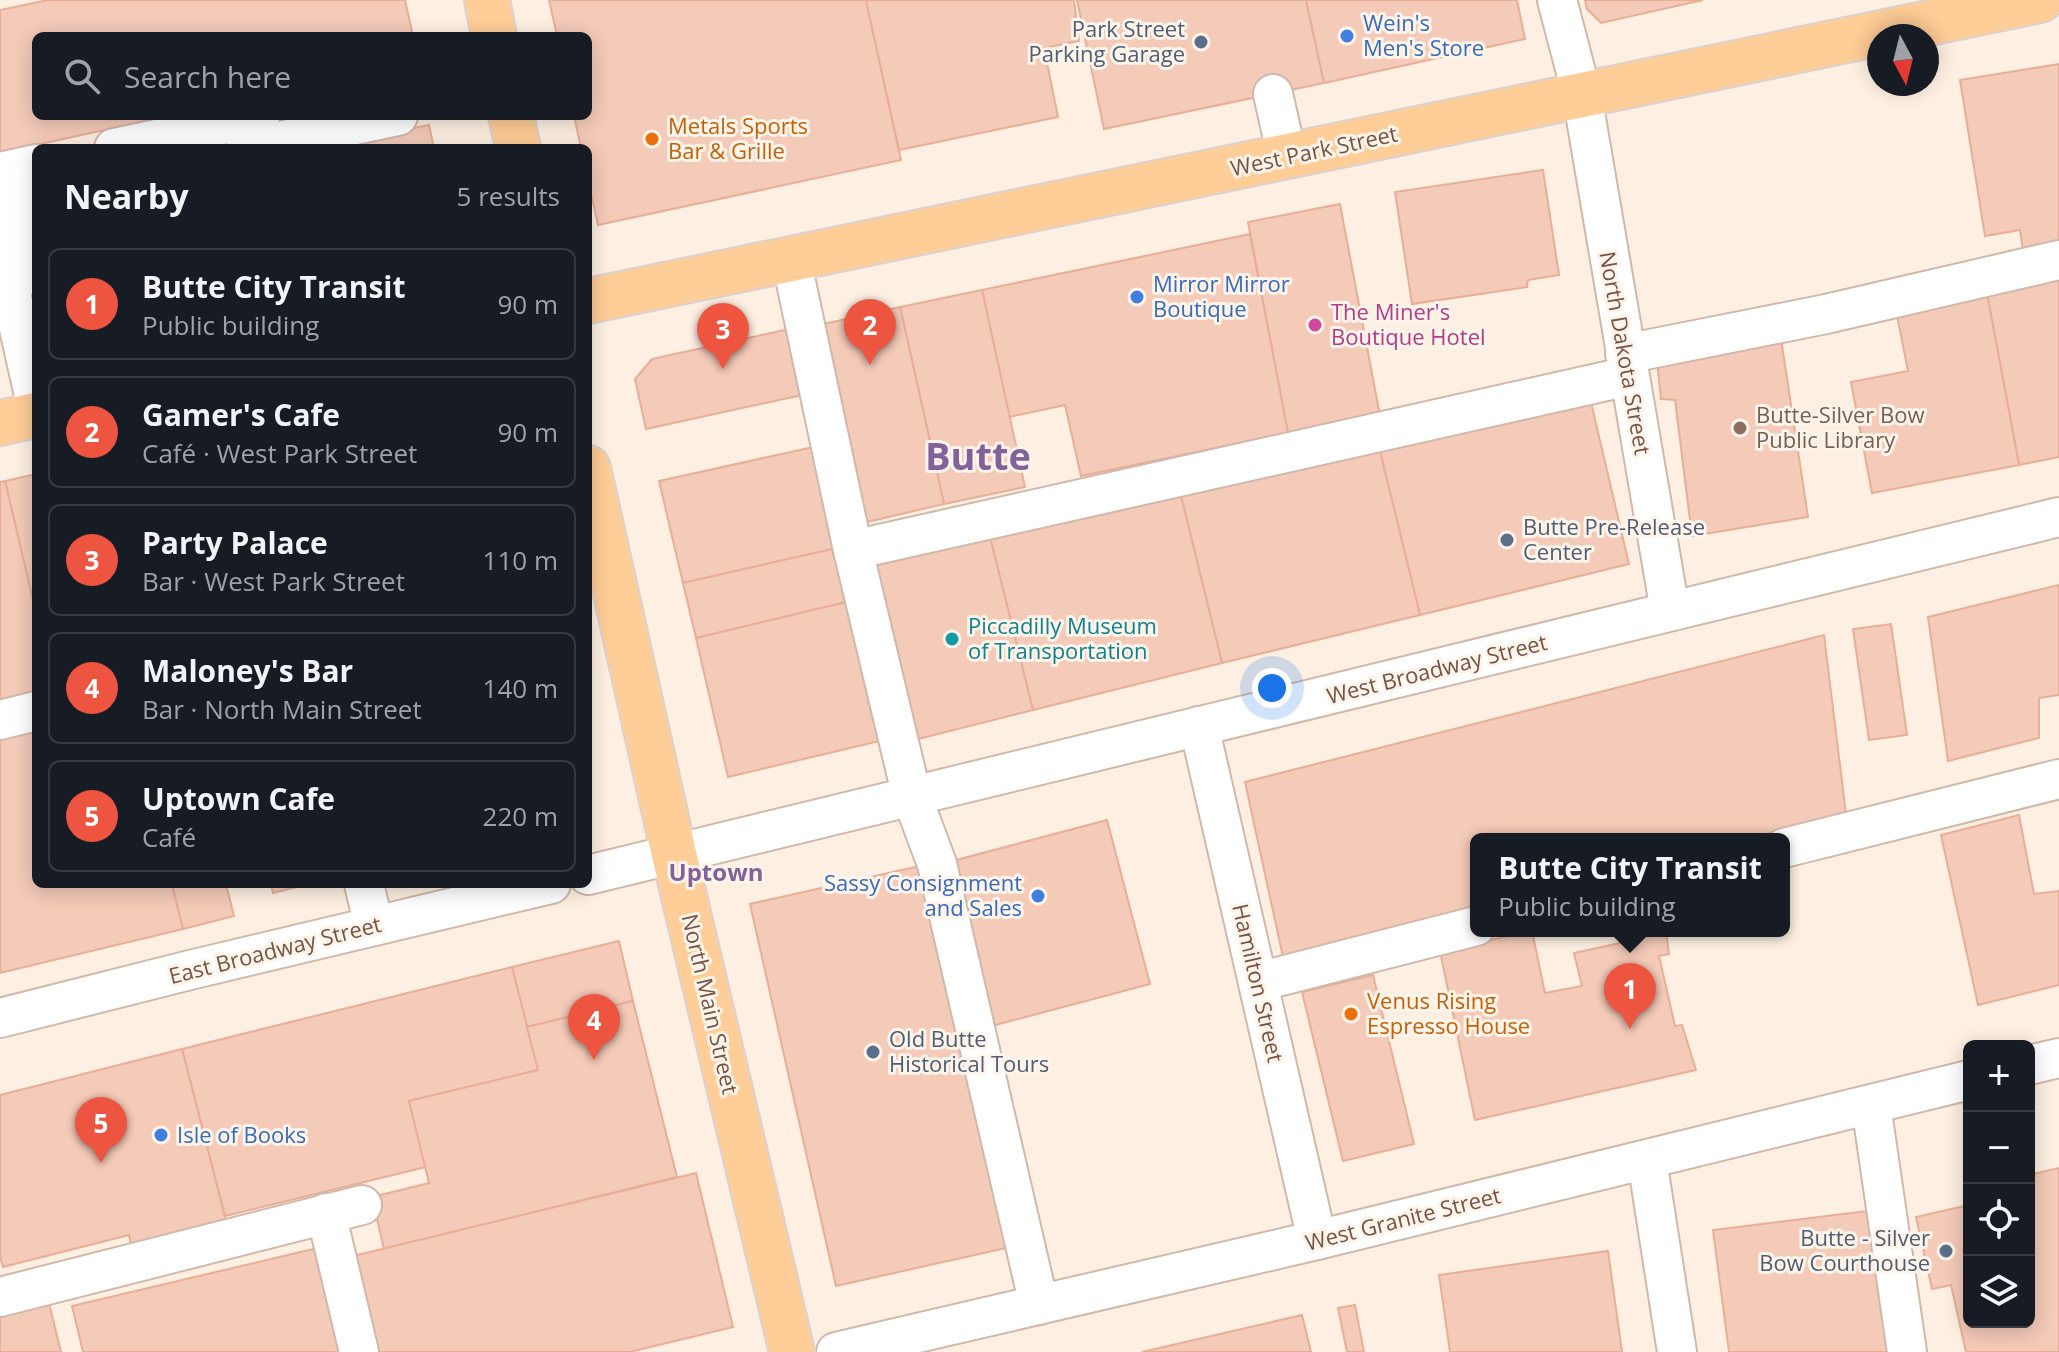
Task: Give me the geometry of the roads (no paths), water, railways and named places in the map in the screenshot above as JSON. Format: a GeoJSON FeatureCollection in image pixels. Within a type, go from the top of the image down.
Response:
{"type":"FeatureCollection","features":[{"type":"Feature","properties":{"kind":"main road"},"geometry":{"type":"LineString","coordinates":[[487,0],[493,32]]}},
{"type":"Feature","properties":{"kind":"main road","name":"West Park Street"},"geometry":{"type":"LineString","coordinates":[[592,300],[2040,0]]}},
{"type":"Feature","properties":{"kind":"main road"},"geometry":{"type":"LineString","coordinates":[[512,120],[517,144]]}},
{"type":"Feature","properties":{"kind":"main road","name":"North Main Street"},"geometry":{"type":"LineString","coordinates":[[592,486],[674,854],[792,1352]]}},
{"type":"Feature","properties":{"kind":"street","name":"North Dakota Street"},"geometry":{"type":"LineString","coordinates":[[1557,0],[1582,95],[1670,611]]}},
{"type":"Feature","properties":{"kind":"street"},"geometry":{"type":"LineString","coordinates":[[1273,94],[1287,156]]}},
{"type":"Feature","properties":{"kind":"street"},"geometry":{"type":"LineString","coordinates":[[151,144],[364,120]]}},
{"type":"Feature","properties":{"kind":"street"},"geometry":{"type":"LineString","coordinates":[[32,168],[12,190],[32,292]]}},
{"type":"Feature","properties":{"kind":"street"},"geometry":{"type":"LineString","coordinates":[[0,244],[23,415]]}},
{"type":"Feature","properties":{"kind":"street"},"geometry":{"type":"LineString","coordinates":[[791,259],[853,550],[912,797],[937,864],[1039,1305]]}},
{"type":"Feature","properties":{"kind":"street"},"geometry":{"type":"LineString","coordinates":[[853,550],[2059,260]]}},
{"type":"Feature","properties":{"kind":"street"},"geometry":{"type":"LineString","coordinates":[[0,335],[23,415]]}},
{"type":"Feature","properties":{"kind":"street","name":"West Broadway Street"},"geometry":{"type":"LineString","coordinates":[[674,854],[2059,517]]}},
{"type":"Feature","properties":{"kind":"street"},"geometry":{"type":"LineString","coordinates":[[0,720],[32,712]]}},
{"type":"Feature","properties":{"kind":"street","name":"Hamilton Street"},"geometry":{"type":"LineString","coordinates":[[1199,726],[1317,1240]]}},
{"type":"Feature","properties":{"kind":"street"},"geometry":{"type":"LineString","coordinates":[[1790,846],[2059,779]]}},
{"type":"Feature","properties":{"kind":"street"},"geometry":{"type":"LineString","coordinates":[[592,874],[674,854]]}},
{"type":"Feature","properties":{"kind":"street"},"geometry":{"type":"LineString","coordinates":[[365,888],[374,926]]}},
{"type":"Feature","properties":{"kind":"street","name":"East Broadway Street"},"geometry":{"type":"LineString","coordinates":[[0,1018],[534,888]]}},
{"type":"Feature","properties":{"kind":"street"},"geometry":{"type":"LineString","coordinates":[[1258,982],[1470,928]]}},
{"type":"Feature","properties":{"kind":"street"},"geometry":{"type":"LineString","coordinates":[[2035,1064],[2059,1058]]}},
{"type":"Feature","properties":{"kind":"street","name":"West Granite Street"},"geometry":{"type":"LineString","coordinates":[[836,1352],[1317,1240],[1963,1082]]}},
{"type":"Feature","properties":{"kind":"street"},"geometry":{"type":"LineString","coordinates":[[1871,1105],[1907,1352]]}},
{"type":"Feature","properties":{"kind":"street"},"geometry":{"type":"LineString","coordinates":[[1647,1160],[1677,1352]]}},
{"type":"Feature","properties":{"kind":"street"},"geometry":{"type":"LineString","coordinates":[[0,1297],[344,1209],[359,1352]]}},
{"type":"Feature","properties":{"kind":"place","name":"Wein's Men's Store"},"geometry":{"type":"Point","coordinates":[1347,36]}},
{"type":"Feature","properties":{"kind":"place","name":"Park Street Parking Garage"},"geometry":{"type":"Point","coordinates":[1201,42]}},
{"type":"Feature","properties":{"kind":"place","name":"Metals Sports Bar & Grille"},"geometry":{"type":"Point","coordinates":[652,139]}},
{"type":"Feature","properties":{"kind":"place","name":"Mirror Mirror Boutique"},"geometry":{"type":"Point","coordinates":[1137,297]}},
{"type":"Feature","properties":{"kind":"place","name":"The Miner's Boutique Hotel"},"geometry":{"type":"Point","coordinates":[1315,325]}},
{"type":"Feature","properties":{"kind":"place","name":"Gamer's Cafe"},"geometry":{"type":"Point","coordinates":[870,365]}},
{"type":"Feature","properties":{"kind":"place","name":"Party Palace"},"geometry":{"type":"Point","coordinates":[723,369]}},
{"type":"Feature","properties":{"kind":"place","name":"Butte-Silver Bow Public Library"},"geometry":{"type":"Point","coordinates":[1740,428]}},
{"type":"Feature","properties":{"kind":"place","name":"Butte Pre-Release Center"},"geometry":{"type":"Point","coordinates":[1507,540]}},
{"type":"Feature","properties":{"kind":"place","name":"Piccadilly Museum of Transportation"},"geometry":{"type":"Point","coordinates":[952,639]}},
{"type":"Feature","properties":{"kind":"place","name":"Sassy Consignment and Sales"},"geometry":{"type":"Point","coordinates":[1038,896]}},
{"type":"Feature","properties":{"kind":"place","name":"Venus Rising Espresso House"},"geometry":{"type":"Point","coordinates":[1351,1014]}},
{"type":"Feature","properties":{"kind":"place","name":"Butte City Transit"},"geometry":{"type":"Point","coordinates":[1630,1029]}},
{"type":"Feature","properties":{"kind":"place","name":"Old Butte Historical Tours"},"geometry":{"type":"Point","coordinates":[873,1052]}},
{"type":"Feature","properties":{"kind":"place","name":"Maloney's Bar"},"geometry":{"type":"Point","coordinates":[594,1060]}},
{"type":"Feature","properties":{"kind":"place","name":"Isle of Books"},"geometry":{"type":"Point","coordinates":[161,1135]}},
{"type":"Feature","properties":{"kind":"place","name":"Uptown Cafe"},"geometry":{"type":"Point","coordinates":[101,1163]}},
{"type":"Feature","properties":{"kind":"place","name":"Butte - Silver Bow Courthouse"},"geometry":{"type":"Point","coordinates":[1946,1251]}},
{"type":"Feature","properties":{"kind":"district","name":"Butte"},"geometry":{"type":"Point","coordinates":[978,457]}},
{"type":"Feature","properties":{"kind":"district","name":"Uptown"},"geometry":{"type":"Point","coordinates":[716,873]}}]}
